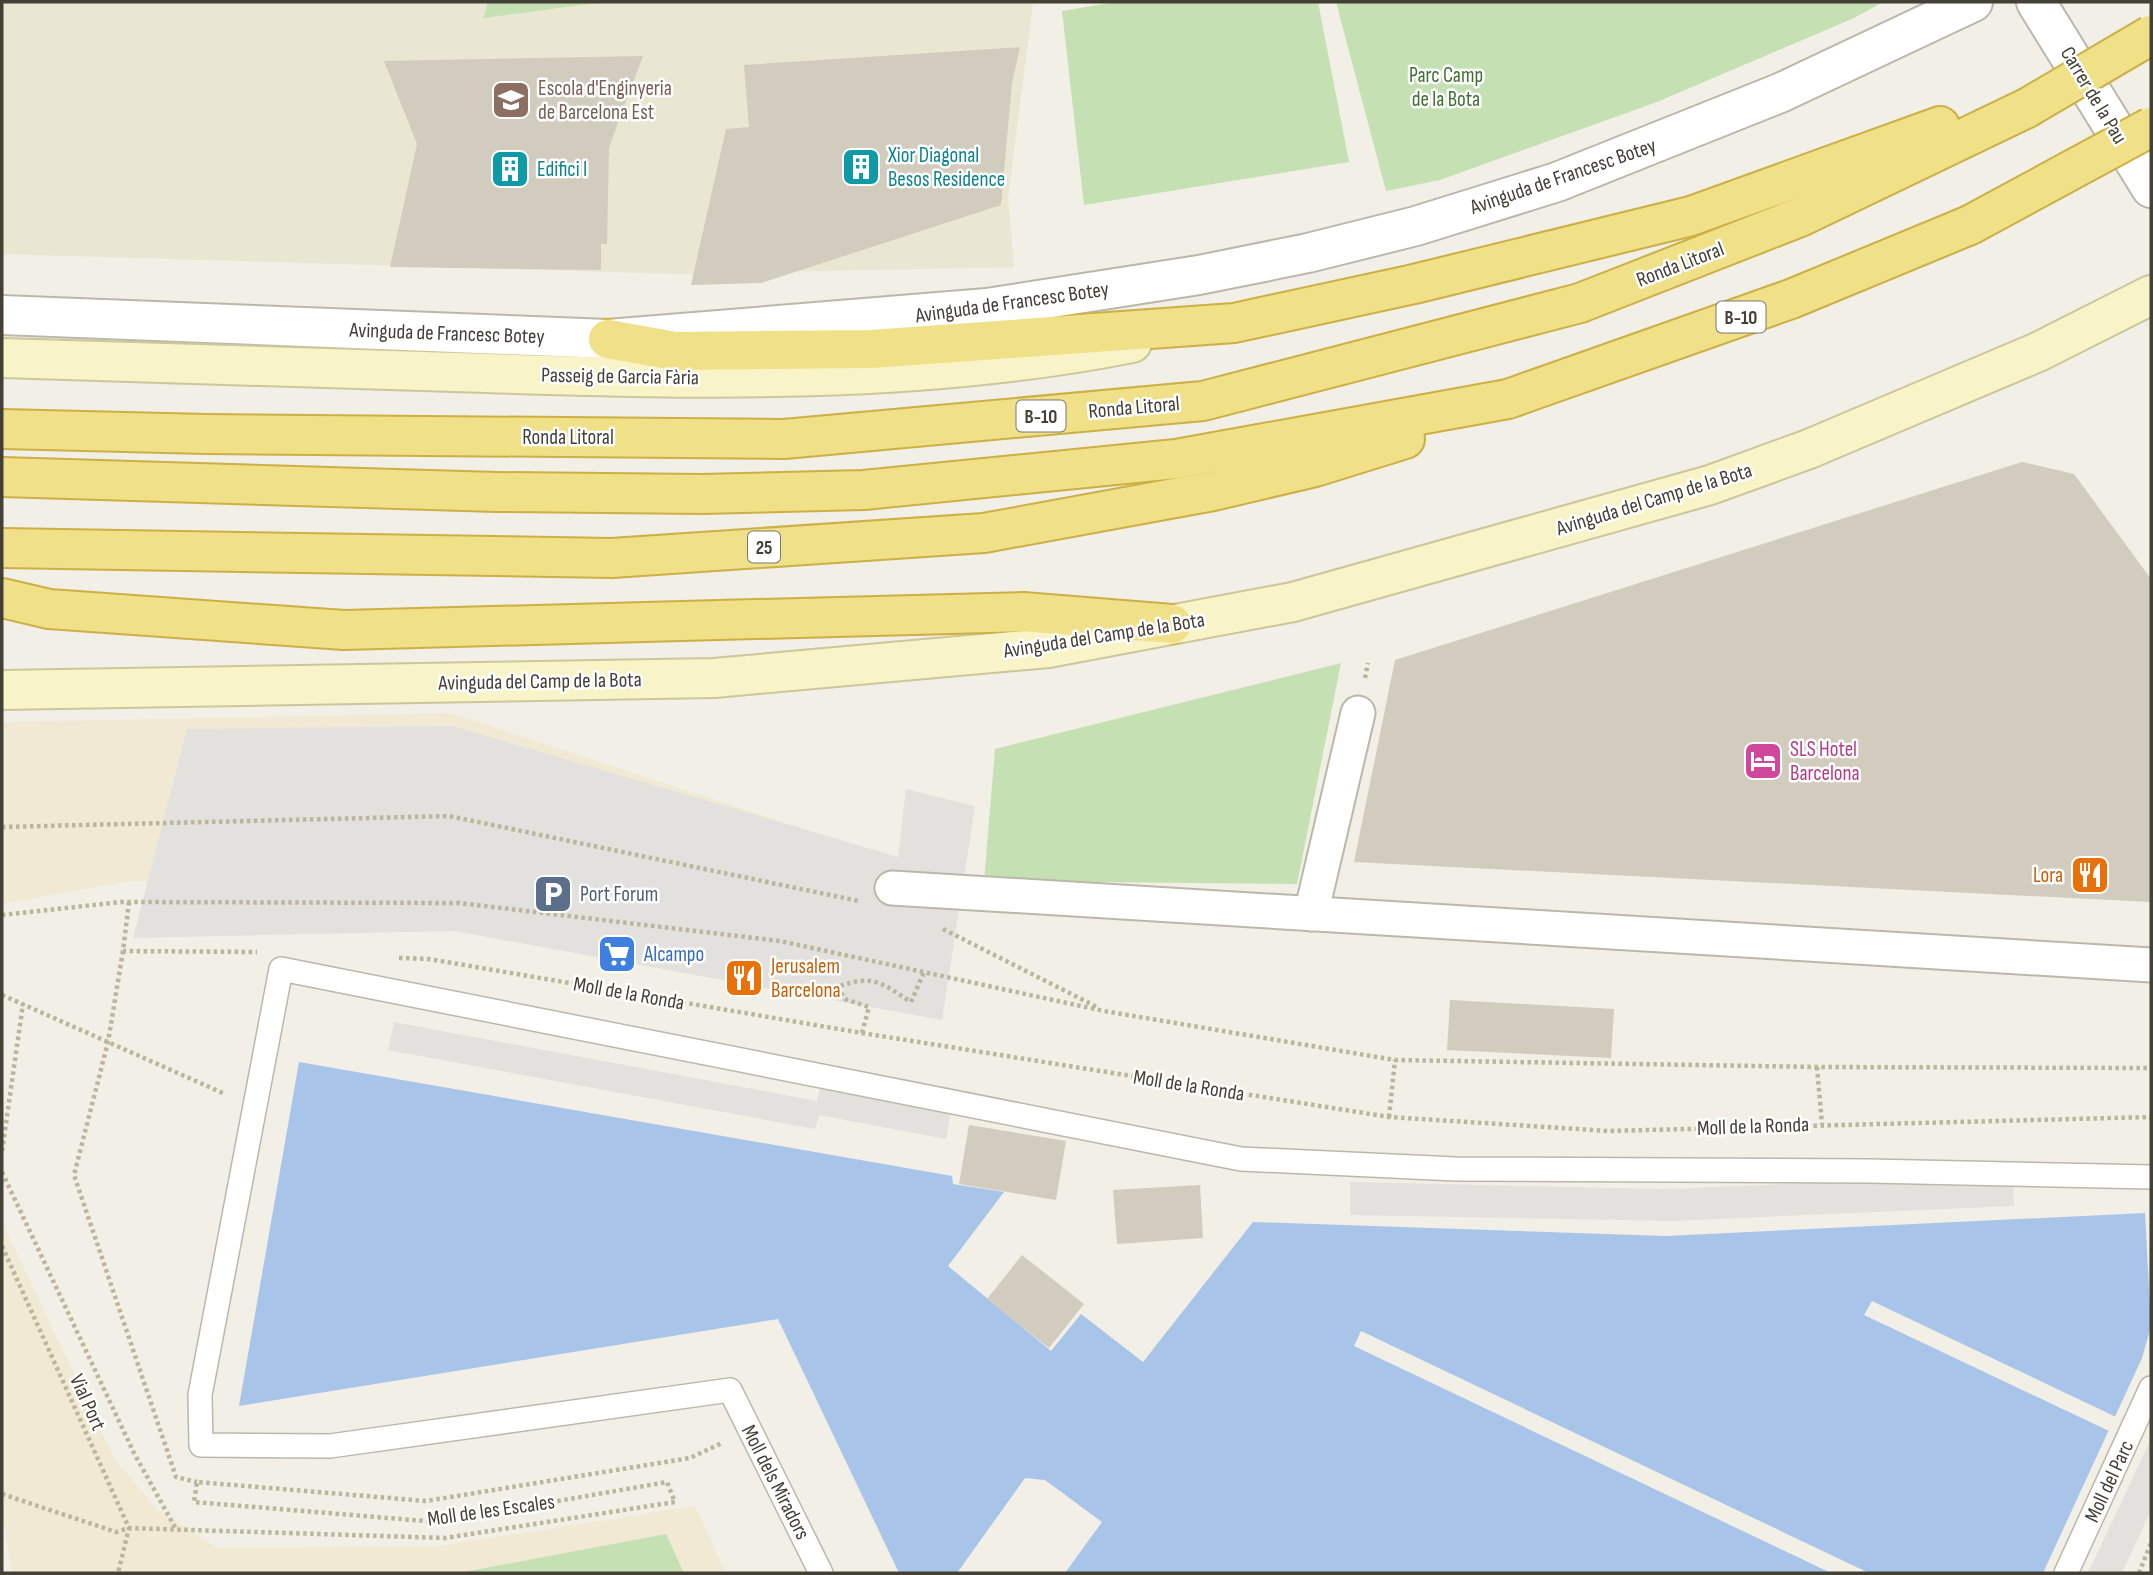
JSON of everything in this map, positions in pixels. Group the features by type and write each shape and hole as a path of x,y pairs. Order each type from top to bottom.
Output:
{"highway":[{"name":"Ronda Litoral","path":"2,429 207,434 784,439 1203,401 1580,303 1800,217 2027,108 2151,35"},
{"path":"608,339 675,351 871,349 1234,323 1414,284 1691,216 1955,121 2027,108"},
{"name":"B-10","path":"2,477 497,492 702,494 864,490 1176,459 1508,399 1791,299 1970,225 2151,127"},
{"name":"25","path":"2,548 612,558 984,533 1213,491 1315,467 1414,437 1508,399"},
{"path":"2,598 50,609 344,630 1023,612 1172,625"}],"main road":[{"name":"Avinguda del Camp de la Bota","path":"2,690 714,678 1048,648 1293,602 1710,485 1809,449 2038,352 2151,295"},
{"name":"Passeig de Garcia Fària","path":"2,358 633,378 864,375 1052,359 1234,323"}],"street":[{"name":"Avinguda de Francesc Botey","path":"2,315 608,339 987,308 1199,275 1308,253 1416,226 1556,182 1780,93 1973,2"},
{"name":"Carrer de la Pau","path":"2044,14 2151,188"},
{"path":"1311,914 1358,713"},
{"path":"892,888 2151,965"}],"lane":[{"name":"Moll de la Ronda","path":"275,961 1241,1160 1455,1169 1869,1171 2151,1178"},
{"name":"Moll dels Miradors","path":"275,961 200,1395 201,1445 330,1446 730,1390 821,1573"},
{"name":"Moll del Parc","path":"2066,1573 2151,1388"}],"path":[{"path":"2,827 449,816 861,902"},
{"path":"129,902 108,1042 74,1175 176,1477 197,1482"},
{"path":"2,915 129,902 459,903 780,941 1104,1011 1395,1060 1817,1067 2151,1068"},
{"path":"939,927 1104,1011"},
{"path":"123,951 234,952 275,961"},
{"name":"Moll de la Ronda","path":"388,958 429,959 862,1033 1389,1117 1609,1130 2151,1117"},
{"path":"862,1033 869,1007 845,999 837,987 859,979 881,983 911,1002 924,972"},
{"path":"2,995 231,1097"},
{"path":"2,1152 23,1004"},
{"path":"1389,1117 1395,1060"},
{"path":"1817,1067 1822,1124"},
{"path":"2,1171 134,1453 177,1530"},
{"name":"Vial Port","path":"2,1246 129,1528"},
{"name":"Moll de les Escales","path":"2,1494 116,1532 129,1528 445,1538 675,1502 667,1482 438,1522 194,1502 197,1482 426,1501 690,1458 750,1430"},
{"path":"118,1573 129,1528"},
{"path":"2139,1573 2151,1543"}],"shaded area":[{"name":"Escola d'Enginyeria de Barcelona Est","path":"2,2 1033,2 1008,198 1014,267 679,274 2,254"},
{"path":"451,713 896,859 561,879 130,881 2,904 2,722"},
{"name":"Port Forum","path":"453,726 898,857 906,789 975,806 942,1020 454,931 133,938 187,729"},
{"path":"394,1022 817,1101 820,1086 951,1110 946,1139 819,1115 815,1129 388,1050"},
{"path":"2013,1175 2014,1206 1672,1221 1350,1215 1350,1182 1662,1189"},
{"path":"2,1222 115,1460 157,1509 218,1548 440,1546 695,1506 726,1573 11,1573 2,1509"},
{"path":"2151,1439 2151,1510 2122,1573 2088,1573"}],"green space":[{"path":"488,2 604,2 483,18"},
{"path":"1116,2 1318,2 1349,162 1084,205 1062,11"},
{"name":"Parc Camp de la Bota","path":"1336,2 1883,2 1854,18 1657,102 1440,180 1386,191"},
{"path":"1341,663 1297,884 984,881 995,749"},
{"path":"666,1534 684,1573 458,1573"}],"water":[{"path":"299,1062 952,1176 953,1184 1004,1192 948,1266 1051,1351 1081,1314 1143,1362 1253,1222 1666,1236 2145,1213 2151,1326 2142,1358 2043,1573 1065,1573 1102,1522 1045,1480 1025,1478 957,1573 899,1573 778,1319 239,1406"}],"pier":[{"path":"1872,1301 2116,1417 2109,1431 1864,1315"},
{"path":"1361,1331 1869,1573 1831,1573 1354,1346"}],"building":[{"name":"Xior Diagonal Besos Residence","path":"1020,47 1012,83 1001,205 761,283 691,285 726,129 749,127 744,65"},
{"name":"Edifici I","path":"643,56 609,147 607,244 601,244 601,270 390,267 417,144 384,61"},
{"name":"SLS Hotel Barcelona","path":"2022,462 2074,474 2151,579 2151,902 1354,862 1395,660"},
{"path":"1450,1000 1614,1009 1611,1058 1447,1050"},
{"path":"969,1125 1066,1141 1056,1200 959,1184"},
{"path":"1200,1185 1203,1238 1117,1244 1113,1190"},
{"path":"1022,1255 1084,1304 1049,1348 987,1299"}],"place":[{"name":"Escola d'Enginyeria de Barcelona Est","path":"511,100"},
{"name":"Xior Diagonal Besos Residence","path":"861,167"},
{"name":"Edifici I","path":"510,169"},
{"name":"SLS Hotel Barcelona","path":"1763,761"},
{"name":"Lora","path":"2090,875"},
{"name":"Port Forum","path":"553,894"},
{"name":"Alcampo","path":"617,954"},
{"name":"Jerusalem Barcelona","path":"744,978"}]}
